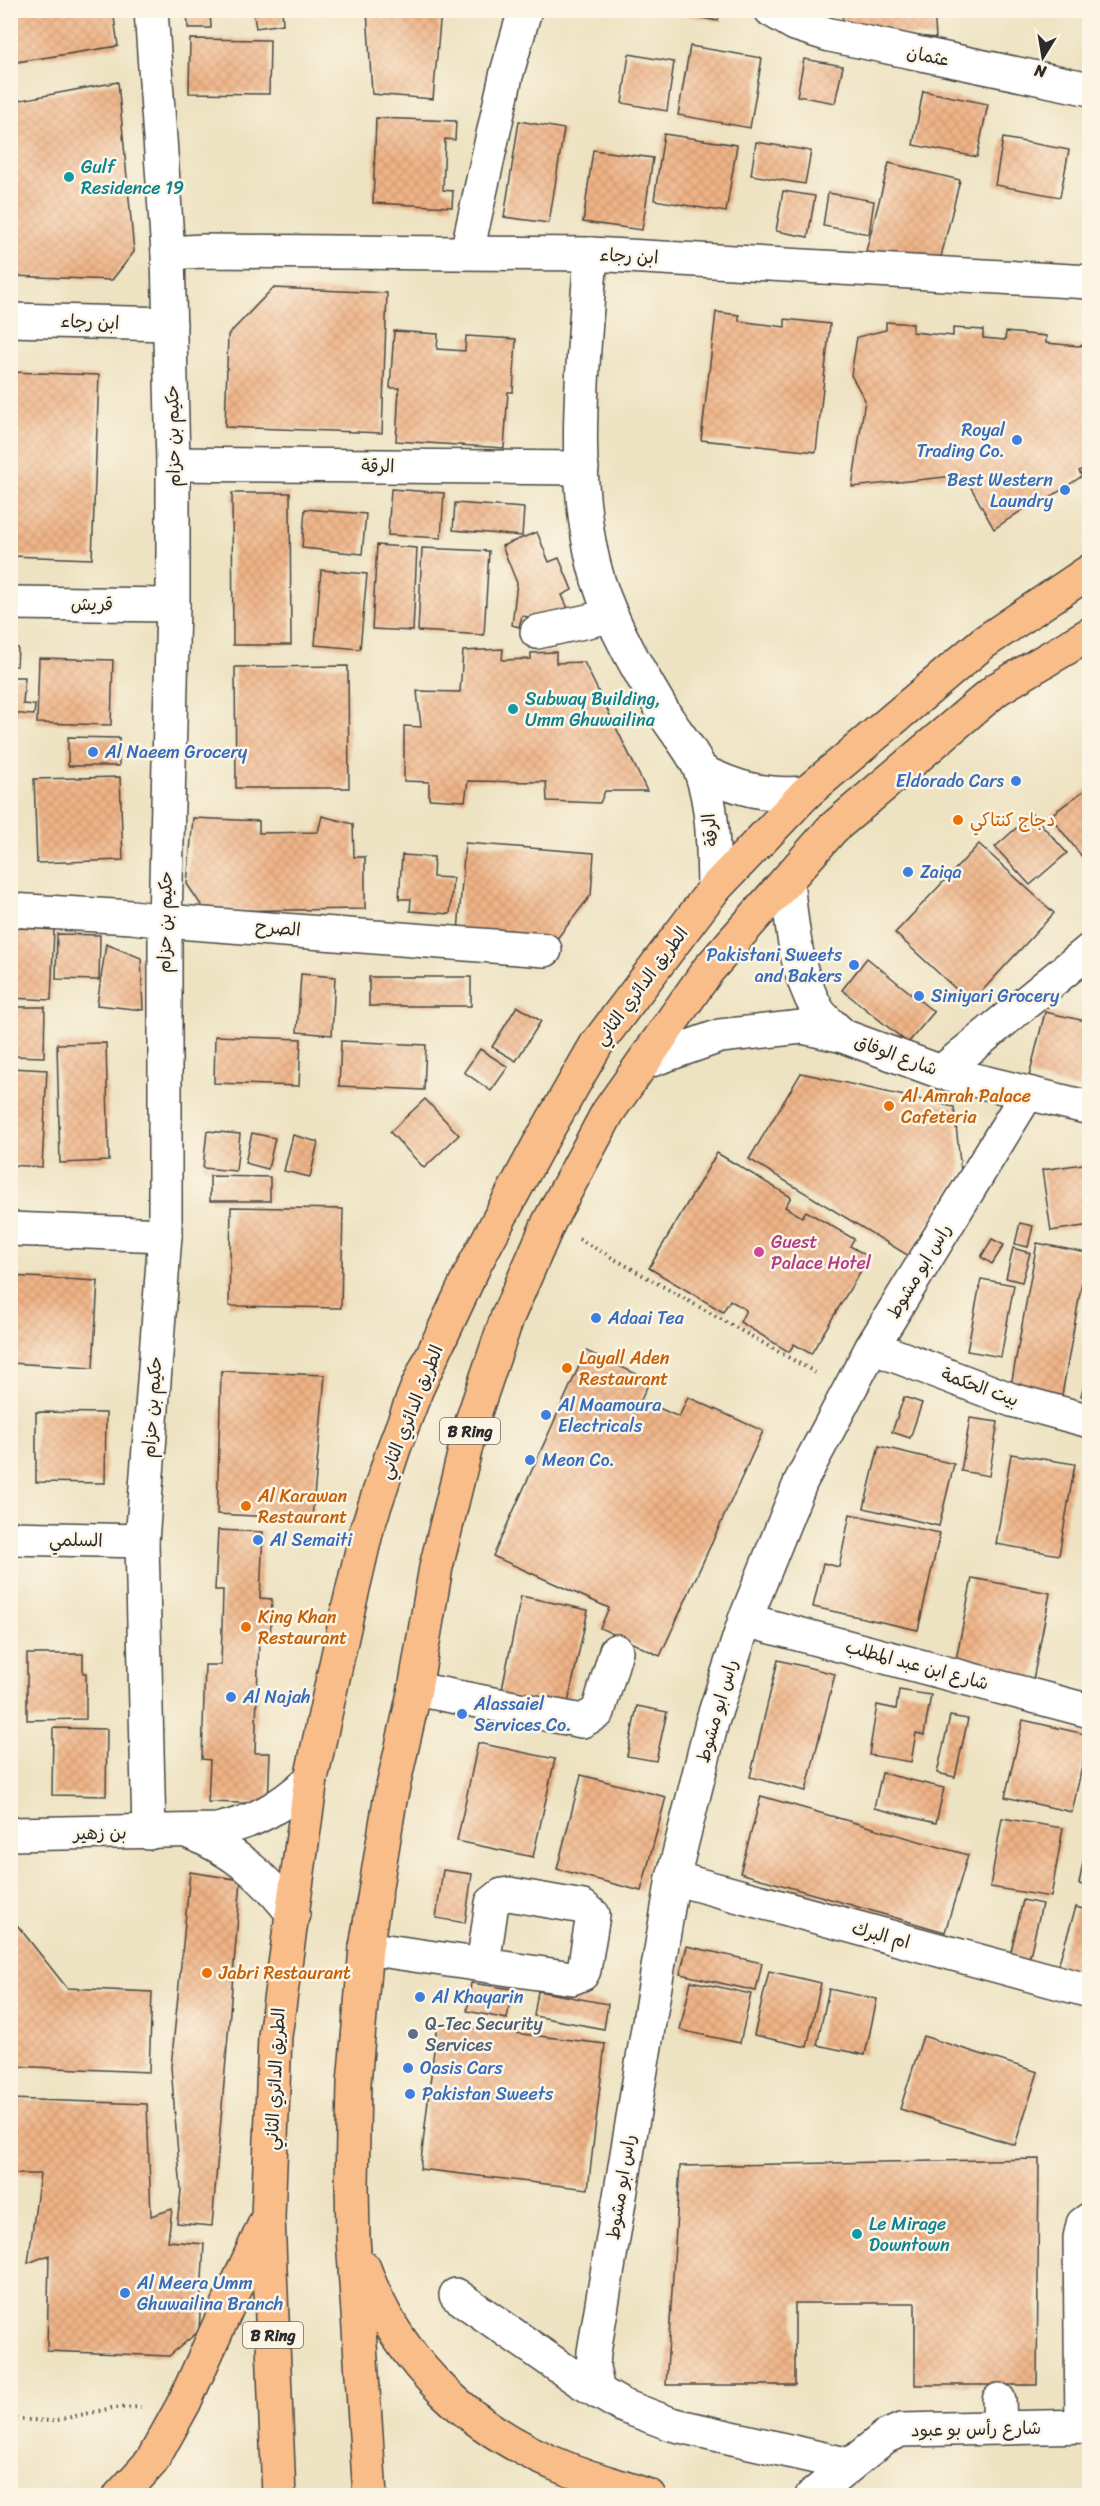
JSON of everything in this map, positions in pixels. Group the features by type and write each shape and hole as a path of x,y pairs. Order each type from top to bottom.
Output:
{"main road":[{"name":"الطريق الدائري الثاني","path":"279,2496 268,2217 275,2036 311,1779 367,1529 417,1388 475,1264 537,1148 596,1045 714,890 806,793 983,643 1089,571"},
{"name":"B Ring","path":"370,2496 353,2238 354,2083 366,1948 373,1893 390,1800 415,1689 436,1567 473,1418 507,1318 549,1222 608,1112 708,970 832,829 997,689 1089,634"},
{"path":"120,2496 152,2461 174,2421 203,2365 240,2275 268,2217"},
{"path":"353,2238 375,2299 403,2345 452,2402 505,2440 570,2470 649,2496"}],"street":[{"name":"حكيم بن حزام","path":"148,1833 142,1541 165,1235 165,921 173,605 173,464 168,253 151,10"},
{"path":"467,252 506,76 525,10"},
{"name":"عثمان","path":"771,10 795,24 830,35 1089,89"},
{"name":"ابن رجاء","path":"168,253 203,251 591,254 1089,282"},
{"name":"الرقة","path":"591,254 580,422 587,531 598,579 613,621 637,668 700,771 711,830 714,890"},
{"name":"ابن رجاء","path":"10,320 170,324"},
{"name":"الرقة","path":"173,464 582,468"},
{"name":"قريش","path":"10,603 173,605"},
{"path":"537,632 613,621"},
{"path":"571,641 613,621"},
{"path":"700,771 727,784 753,792 779,795 806,793"},
{"name":"شارع الوفاق","path":"787,881 795,946 805,981 817,1010 843,1036"},
{"name":"الصرح","path":"10,910 132,917 545,950"},
{"path":"941,1072 1089,950"},
{"name":"شارع الوفاق","path":"643,1063 720,1036 802,1027 843,1036 941,1072 1089,1108"},
{"name":"راس ابو مشوط","path":"598,2392 593,2367 594,2352 673,1878 712,1722 745,1620 801,1481 872,1347 1028,1094"},
{"path":"10,1229 165,1235"},
{"name":"بيت الحكمة","path":"872,1347 1012,1400 1089,1421"},
{"name":"السلمي","path":"10,1538 142,1541"},
{"name":"شارع ابن عبد المطلب","path":"745,1620 1089,1711"},
{"path":"415,1689 582,1720 598,1712 616,1651"},
{"name":"بن زهير","path":"10,1834 189,1832 226,1828 269,1813 292,1798 311,1779"},
{"name":"بن زهير","path":"189,1832 214,1842 258,1873 293,1914"},
{"name":"ام البرك","path":"673,1878 1089,1992"},
{"path":"366,1948 483,1965"},
{"path":"1086,2426 1080,2238 1083,2224 1089,2219"},
{"path":"456,2295 598,2392 621,2405 671,2424 850,2465"},
{"name":"شارع رأس بو عبود","path":"812,2496 885,2438 901,2430 999,2414 1086,2426"}],"path":[{"path":"549,1222 850,1392"},
{"path":"10,2419 53,2421 112,2408 153,2407 174,2421"}],"building":[{"path":"10,10 113,10 118,46 10,63"},
{"path":"187,10 210,10 211,28 188,28"},
{"path":"253,10 282,10 283,24 256,28"},
{"path":"367,10 441,11 433,99 372,94"},
{"path":"660,10 720,10 718,21"},
{"path":"842,10 934,10 936,38 843,28"},
{"path":"190,39 270,40 269,94 189,93"},
{"path":"690,46 762,58 750,128 678,115"},
{"path":"629,54 674,62 667,111 622,103"},
{"path":"804,59 843,66 835,103 797,96"},
{"name":"Gulf Residence 19","path":"118,82 134,252 112,280 13,276 10,257 10,102"},
{"path":"923,91 988,104 977,157 913,145"},
{"path":"376,118 456,121 455,140 445,139 443,190 453,191 452,207 373,203"},
{"path":"519,121 564,129 549,223 504,217"},
{"path":"664,134 737,145 726,212 654,200"},
{"path":"1003,138 1069,150 1060,197 995,185"},
{"path":"756,142 811,151 805,184 751,175"},
{"path":"593,150 653,158 642,230 583,222"},
{"path":"889,163 960,180 937,273 865,255"},
{"path":"783,191 815,196 808,237 776,231"},
{"path":"828,193 874,201 869,234 823,226"},
{"path":"273,288 387,293 382,433 225,427 228,335"},
{"path":"716,312 739,315 739,321 785,327 785,319 830,324 816,452 701,440"},
{"path":"886,322 913,324 912,332 953,336 953,328 983,330 983,338 1005,340 1006,332 1046,336 1046,343 1079,346 1090,344 1090,464 1079,471 1082,476 1043,502 1040,498 994,529 964,475 852,487 865,400 851,375 857,337 886,330"},
{"path":"394,331 438,334 437,349 465,351 466,336 516,339 513,392 508,392 504,448 396,441 399,388 390,388"},
{"path":"10,372 99,375 92,559 10,556"},
{"path":"391,489 444,493 441,538 388,535"},
{"path":"232,493 290,493 291,645 233,645"},
{"path":"455,503 524,508 522,536 453,530"},
{"path":"305,509 366,514 362,554 302,548"},
{"path":"537,532 549,562 559,558 572,590 562,595 574,622 522,616 519,627 512,625 517,583 502,546"},
{"path":"377,545 417,548 413,631 372,629"},
{"path":"422,548 489,551 484,635 418,631"},
{"path":"321,570 367,574 360,649 315,645"},
{"path":"10,647 18,648 17,666 10,666"},
{"name":"Subway Building, Umm Ghuwailina","path":"503,649 502,660 531,659 531,653 556,652 556,663 584,662 647,791 605,791 600,803 547,801 546,782 468,781 465,801 429,799 429,782 404,781 404,726 421,727 417,691 460,692 463,651"},
{"path":"39,658 113,660 111,725 37,723"},
{"path":"348,666 349,788 236,788 235,667"},
{"path":"10,677 25,677 23,704 35,705 34,715 10,713"},
{"name":"Al Naeem Grocery","path":"68,737 119,738 119,766 68,766"},
{"path":"120,777 123,860 37,863 34,779"},
{"path":"1090,786 1090,867 1050,816"},
{"path":"1032,814 1067,853 1030,885 995,847"},
{"path":"322,816 353,824 354,857 365,857 365,909 205,911 187,884 193,818 259,821 259,833 318,832"},
{"path":"465,843 594,853 591,895 556,940 458,932"},
{"path":"979,844 1054,913 971,1003 895,933"},
{"path":"402,855 434,857 433,877 453,878 450,914 410,911 411,899 399,899"},
{"path":"10,928 54,929 51,1000 10,998"},
{"path":"57,934 100,935 99,980 56,979"},
{"path":"106,944 141,958 143,1010 97,1005"},
{"path":"867,958 934,1012 908,1043 842,990"},
{"path":"301,974 335,977 332,1035 297,1032"},
{"path":"369,977 471,977 471,1006 369,1006"},
{"path":"517,1006 541,1021 516,1061 492,1047"},
{"path":"10,1007 45,1007 44,1057 10,1056"},
{"path":"1045,1012 1090,1022 1090,1092 1029,1076"},
{"path":"215,1036 301,1039 299,1086 214,1083"},
{"path":"341,1041 426,1045 424,1090 339,1086"},
{"path":"106,1043 109,1161 60,1163 57,1044"},
{"path":"480,1049 508,1067 491,1091 464,1072"},
{"path":"10,1068 47,1070 42,1167 10,1165"},
{"path":"801,1073 954,1107 961,1171 909,1256 749,1159"},
{"path":"425,1099 459,1135 424,1168 390,1132"},
{"path":"207,1131 240,1134 236,1171 203,1168"},
{"path":"252,1133 275,1138 268,1169 245,1163"},
{"path":"293,1135 318,1142 310,1177 284,1171"},
{"name":"Guest Palace Hotel","path":"717,1153 791,1197 785,1207 802,1217 806,1211 854,1239 850,1246 869,1257 811,1354 794,1344 789,1352 740,1322 746,1310 730,1300 723,1312 649,1268"},
{"path":"1090,1163 1090,1225 1051,1231 1042,1170"},
{"path":"210,1176 270,1177 270,1201 210,1201"},
{"path":"231,1207 343,1209 341,1308 229,1306"},
{"path":"1020,1223 1033,1226 1028,1247 1015,1244"},
{"path":"992,1239 1004,1245 992,1264 981,1257"},
{"path":"1037,1243 1087,1253 1061,1401 1010,1391"},
{"path":"1013,1248 1030,1253 1022,1282 1006,1278"},
{"path":"10,1276 98,1281 93,1368 10,1363"},
{"path":"981,1279 1014,1285 1001,1357 967,1351"},
{"path":"586,1351 650,1380 641,1400 679,1417 688,1397 763,1431 660,1656 600,1628 609,1608 493,1556"},
{"path":"1090,1366 1090,1398 1081,1396"},
{"path":"221,1371 325,1375 312,1519 217,1514"},
{"path":"904,1397 922,1403 910,1438 892,1432"},
{"path":"36,1412 106,1413 105,1483 36,1482"},
{"path":"970,1418 998,1422 989,1476 961,1471"},
{"path":"879,1446 954,1464 939,1526 864,1508"},
{"path":"1011,1454 1075,1464 1059,1555 996,1544"},
{"path":"850,1514 940,1533 918,1630 813,1607 823,1563 839,1567"},
{"path":"218,1530 263,1532 260,1598 272,1599 270,1640 259,1640 255,1753 270,1753 268,1804 208,1802 210,1760 202,1759 205,1665 221,1665 223,1590 215,1590"},
{"path":"972,1578 1050,1593 1033,1680 955,1665"},
{"path":"521,1596 588,1610 566,1712 500,1699"},
{"path":"27,1654 83,1654 83,1673 86,1673 86,1719 27,1720"},
{"path":"778,1660 835,1674 806,1791 750,1777"},
{"path":"899,1690 931,1695 924,1735 916,1733 911,1762 869,1755 877,1705 896,1709"},
{"path":"637,1706 667,1712 656,1761 627,1756"},
{"path":"950,1716 968,1719 955,1777 937,1773"},
{"path":"1023,1720 1089,1735 1072,1812 1005,1797"},
{"path":"53,1728 107,1729 106,1796 52,1795"},
{"path":"478,1743 555,1759 533,1857 457,1841"},
{"path":"882,1773 944,1788 936,1823 874,1808"},
{"path":"581,1775 666,1797 641,1891 557,1869"},
{"path":"761,1796 968,1855 945,1932 740,1873"},
{"path":"1002,1818 1063,1828 1051,1897 990,1887"},
{"path":"1088,1836 1090,1836 1090,1887 1079,1884"},
{"path":"443,1870 472,1874 465,1923 436,1918"},
{"name":"Jabri Restaurant","path":"190,1872 241,1880 212,2226 177,2223 181,2191 171,2067"},
{"path":"1023,1900 1042,1904 1027,1968 1008,1964"},
{"path":"1076,1907 1090,1911 1090,1982 1056,1972"},
{"path":"10,1916 67,1988 152,1992 149,2072 10,2066"},
{"path":"687,1946 762,1963 756,1991 680,1974"},
{"path":"769,1971 821,1983 807,2047 754,2035"},
{"path":"691,1981 751,1994 740,2043 680,2030"},
{"path":"471,1983 512,1989 507,2019 467,2011"},
{"path":"829,1989 877,1999 865,2055 817,2045"},
{"path":"538,1991 608,2004 604,2029 534,2016"},
{"path":"437,2024 605,2044 588,2189 420,2169"},
{"path":"923,2036 1038,2072 1015,2145 900,2109"},
{"path":"10,2099 147,2104 151,2216 172,2209 168,2241 204,2244 199,2331 169,2356 47,2351 49,2255 28,2263 40,2174 10,2174"},
{"name":"Le Mirage Downtown","path":"1039,2159 1037,2385 915,2385 915,2303 795,2303 795,2385 666,2385 680,2166"}],"place":[{"name":"Gulf Residence 19","path":"69,177"},
{"name":"Royal Trading Co.","path":"1017,440"},
{"name":"Best Western Laundry","path":"1065,490"},
{"name":"Subway Building, Umm Ghuwailina","path":"513,709"},
{"name":"Al Naeem Grocery","path":"93,752"},
{"name":"Eldorado Cars","path":"1016,781"},
{"name":"دجاج كنتاكي","path":"958,820"},
{"name":"Zaiqa","path":"908,872"},
{"name":"Pakistani Sweets and Bakers","path":"854,965"},
{"name":"Siniyari Grocery","path":"919,996"},
{"name":"Al Amrah Palace Cafeteria","path":"889,1106"},
{"name":"Guest Palace Hotel","path":"759,1252"},
{"name":"Adaai Tea","path":"596,1318"},
{"name":"Layall Aden Restaurant","path":"567,1368"},
{"name":"Al Maamoura Electricals","path":"546,1415"},
{"name":"Meon Co.","path":"530,1460"},
{"name":"Al Karawan Restaurant","path":"246,1506"},
{"name":"Al Semaiti","path":"258,1540"},
{"name":"King Khan Restaurant","path":"246,1627"},
{"name":"Al Najah","path":"231,1697"},
{"name":"Alassaiel Services Co.","path":"462,1714"},
{"name":"Jabri Restaurant","path":"207,1973"},
{"name":"Al Khayarin","path":"420,1997"},
{"name":"Q-Tec Security Services","path":"413,2034"},
{"name":"Oasis Cars","path":"408,2068"},
{"name":"Pakistan Sweets","path":"410,2094"},
{"name":"Le Mirage Downtown","path":"857,2234"},
{"name":"Al Meera Umm Ghuwailina Branch","path":"125,2293"}]}
